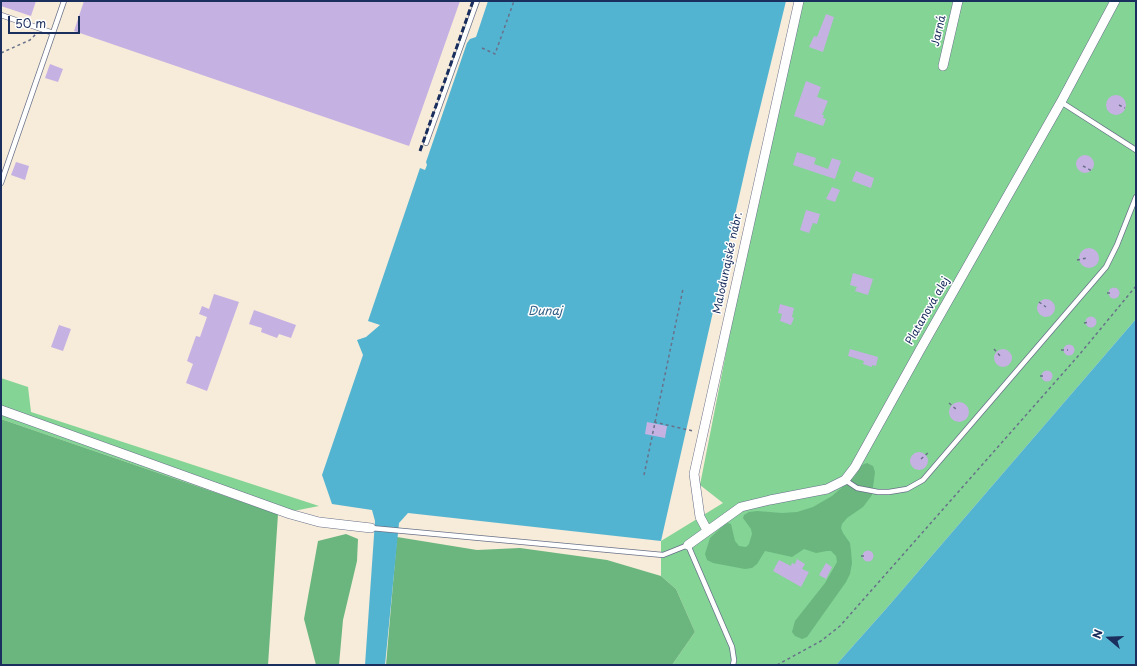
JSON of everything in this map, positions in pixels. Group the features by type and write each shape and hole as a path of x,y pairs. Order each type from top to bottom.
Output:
{"street":[{"name":"Malodunajské nábr.","path":"707,530 700,517 694,474 799,1"},
{"name":"Jarná","path":"943,66 958,1"},
{"name":"Platanová alej","path":"845,480 855,467 1061,102 1115,1"},
{"path":"1,410 290,514 319,522 371,528"},
{"path":"688,545 741,507 827,488 845,480"}],"lane":[{"path":"1,183 64,1"},
{"path":"426,143 477,1"},
{"path":"1,15 53,33"},
{"path":"1061,102 1136,150"},
{"path":"845,480 857,488 878,492 908,489 923,480 1106,267 1117,245 1136,197"},
{"path":"371,528 663,555 688,545 732,647 734,660 733,665"}],"path":[{"path":"482,48 495,54 514,1"},
{"path":"1,53 30,40 42,29"},
{"path":"1119,105 1125,108"},
{"path":"1083,166 1092,171"},
{"path":"1077,260 1087,258"},
{"path":"777,665 821,641 840,626 1079,355 1136,286"},
{"path":"644,475 683,289"},
{"path":"1107,294 1113,293"},
{"path":"1039,302 1046,307"},
{"path":"1084,323 1090,322"},
{"path":"994,349 1001,357"},
{"path":"1062,350 1068,350"},
{"path":"1040,376 1046,376"},
{"path":"949,403 957,410"},
{"path":"654,422 686,429"},
{"path":"921,459 929,452"},
{"path":"861,556 867,556"}],"green space":[{"path":"803,1 1136,1 1136,319 836,665 672,665 695,632 676,589 661,576 661,541 723,503 700,485 738,292"},
{"path":"1,378 28,387 31,412 319,506 278,514 1,419"},
{"path":"1,419 278,514 268,665 1,665"},
{"path":"867,463 873,466 875,472 872,495 863,507 847,518 842,524 841,528 850,543 852,563 850,574 846,582 807,637 802,639 795,636 792,632 795,621 825,583 837,562 836,556 831,551 816,553 804,549 792,557 765,551 757,564 752,568 745,569 713,563 707,560 705,554 710,538 728,523 731,524 735,541 739,546 746,547 749,544 752,534 751,529 743,518 744,515 749,512 757,511 782,513 797,512 813,507 832,496 854,477 862,465"},
{"path":"346,534 358,539 357,561 343,620 339,665 316,665 304,619 318,541"},
{"path":"397,537 477,550 520,548 607,560 661,576 676,589 695,632 672,665 386,665"}],"water":[{"name":"Dunaj","path":"488,1 786,1 749,153 661,541 408,513 399,523 385,665 365,665 375,521 372,510 332,504 322,475 363,355 357,340 366,337 380,325 368,321 420,168 425,170 427,165 426,162 467,43 470,39 476,37"},
{"path":"1136,319 1136,665 836,665 885,610"}],"building":[{"path":"1,1 36,1 31,16 1,6"},
{"path":"84,1 460,1 409,146 74,31"},
{"path":"826,14 834,17 823,52 809,47 814,36 817,37"},
{"path":"50,64 63,69 58,82 45,78"},
{"path":"806,81 821,87 817,97 828,101 822,115 824,115 823,118 826,119 823,126 794,116"},
{"path":"1116,95 1123,98 1126,105 1123,112 1116,115 1109,112 1106,105 1109,98"},
{"path":"797,152 816,158 814,164 828,169 832,158 841,161 835,179 793,165"},
{"path":"1081,155 1089,155 1094,160 1092,171 1089,173 1081,173 1076,168 1076,160"},
{"path":"16,162 29,166 25,180 11,175"},
{"path":"856,171 874,178 871,188 852,181"},
{"path":"832,187 840,190 835,202 826,199"},
{"path":"806,210 820,214 817,224 813,223 809,233 800,230"},
{"path":"1089,248 1096,251 1099,258 1096,265 1089,268 1082,265 1079,258 1082,251"},
{"path":"853,273 873,279 868,295 855,291 857,287 850,285"},
{"path":"1114,287 1118,289 1120,293 1118,297 1114,299 1110,297 1108,293 1110,289"},
{"path":"214,294 239,302 207,391 186,383 193,364 187,361 196,336 200,337 207,317 199,314 202,306 209,309"},
{"path":"1042,299 1050,299 1055,304 1053,315 1050,317 1042,317 1037,312 1037,304"},
{"path":"780,304 794,308 792,317 794,318 791,325 780,321 782,314 778,313"},
{"path":"254,310 296,325 291,338 279,334 277,338 261,332 262,328 249,324"},
{"path":"1091,316 1095,318 1097,322 1095,326 1091,328 1087,326 1085,322 1087,318"},
{"path":"59,325 71,329 63,351 51,347"},
{"path":"1069,344 1073,346 1075,350 1073,354 1069,356 1065,354 1063,350 1065,346"},
{"path":"850,349 878,357 876,366 872,365 872,367 863,364 864,361 848,356"},
{"path":"999,349 1007,349 1012,354 1010,365 1007,367 999,367 994,362 994,354"},
{"path":"1047,370 1051,372 1053,376 1051,380 1047,382 1043,380 1041,376 1043,372"},
{"path":"959,402 966,405 969,412 966,419 959,422 952,419 949,412 952,405"},
{"path":"647,422 667,426 665,438 645,434"},
{"path":"915,452 923,452 928,457 926,468 923,470 915,470 910,465 910,457"},
{"path":"868,550 872,552 874,556 872,560 868,562 864,560 862,556 864,552"},
{"path":"797,559 805,564 802,569 809,572 801,587 773,571 779,560 791,566 792,563 795,564"},
{"path":"826,563 832,567 826,579 819,575"}],"railway":[{"path":"420,151 473,1"}]}
